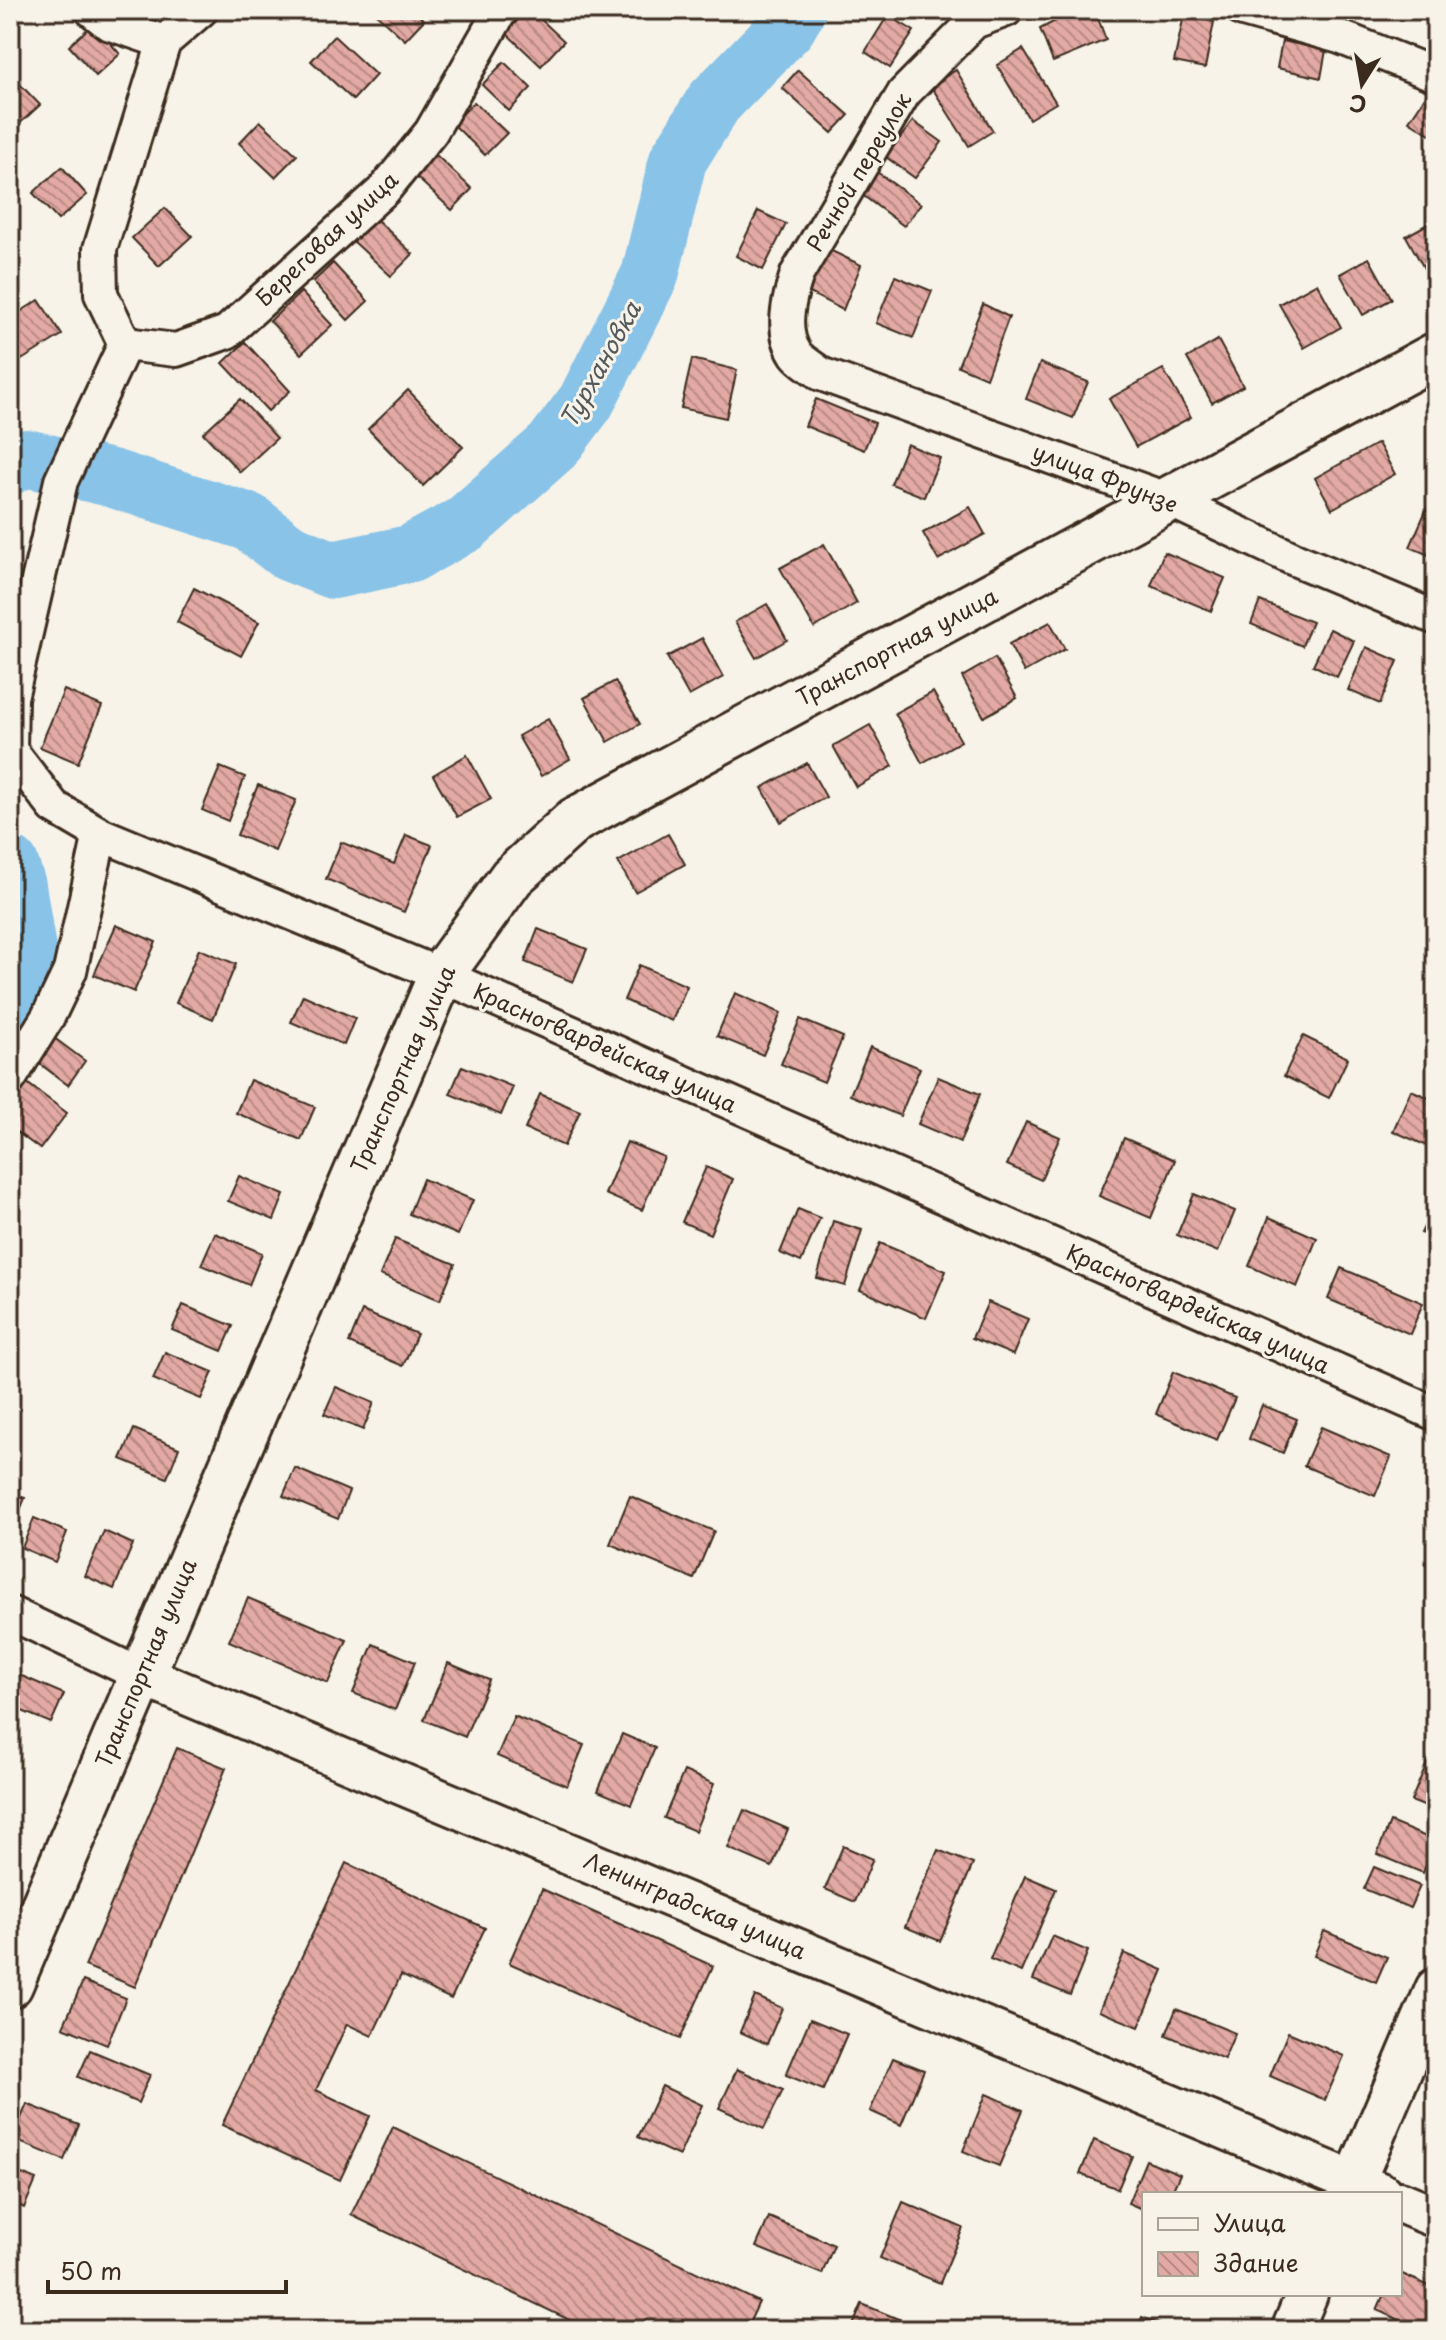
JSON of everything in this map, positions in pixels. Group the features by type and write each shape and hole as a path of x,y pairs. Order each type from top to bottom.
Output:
{"main road":[{"name":"Транспортная улица","path":"10,1985 441,975 512,877 575,820 1436,355"}],"street":[{"path":"92,10 108,23 164,42"},
{"path":"125,344 101,294 100,249 164,42 201,10"},
{"name":"Береговая улица","path":"125,344 176,350 227,332 384,190 431,132 501,10"},
{"name":"Речной переулок","path":"788,329 788,301 797,274 904,93 974,22 1006,10"},
{"path":"1243,10 1340,37 1436,75"},
{"name":"улица Фрунзе","path":"788,329 796,354 821,374 1169,500 1292,558 1436,618"},
{"name":"Красногвардейская улица","path":"125,344 61,481 11,698 10,750 54,807 100,834 441,975 1436,1414"},
{"path":"10,1078 48,1017 70,971 100,834"},
{"name":"Ленинградская улица","path":"10,1613 141,1675 1361,2190"},
{"path":"1361,2190 1436,1989"},
{"path":"1402,2203 1436,2217"},
{"path":"1292,2330 1306,2296"}],"building":[{"path":"413,10 424,20 405,40 374,12"},
{"path":"527,10 531,10 564,41 541,66 506,33"},
{"path":"1076,10 1095,10 1106,40 1053,62 1040,29"},
{"path":"888,15 914,31 890,68 865,52"},
{"path":"1184,15 1214,22 1205,68 1174,62"},
{"path":"93,24 120,54 96,76 69,46"},
{"path":"334,36 376,75 353,100 311,61"},
{"path":"1282,41 1326,50 1321,78 1277,68"},
{"path":"1023,49 1056,103 1029,119 997,65"},
{"path":"504,62 531,88 509,111 482,85"},
{"path":"798,70 849,115 832,133 782,88"},
{"path":"956,70 993,131 969,146 931,86"},
{"path":"15,79 40,105 16,127 10,120 10,84"},
{"path":"1429,91 1436,95 1436,138 1409,121"},
{"path":"474,102 507,133 485,155 453,124"},
{"path":"260,121 297,155 275,177 239,143"},
{"path":"913,121 942,142 915,178 886,157"},
{"path":"435,154 472,189 452,210 415,176"},
{"path":"62,167 87,195 58,220 33,193"},
{"path":"877,172 921,204 904,226 861,194"},
{"path":"165,208 192,236 159,266 132,238"},
{"path":"758,211 786,224 763,270 736,256"},
{"path":"374,217 413,254 391,276 352,240"},
{"path":"1435,220 1436,275 1430,279 1406,236"},
{"path":"821,246 861,265 843,310 804,290"},
{"path":"1369,258 1392,299 1363,315 1340,274"},
{"path":"333,263 368,301 348,320 313,282"},
{"path":"895,276 932,291 913,338 876,323"},
{"path":"1317,283 1341,327 1304,348 1279,304"},
{"path":"301,292 332,325 301,354 270,321"},
{"path":"39,300 62,335 15,364 10,356 10,318"},
{"path":"983,304 1009,317 986,378 958,366"},
{"path":"1218,340 1243,386 1212,403 1187,358"},
{"path":"245,342 290,391 268,411 223,363"},
{"path":"692,359 737,370 726,418 681,408"},
{"path":"1040,363 1088,382 1073,418 1026,399"},
{"path":"1163,369 1191,417 1136,447 1109,399"},
{"path":"408,390 463,447 423,486 368,429"},
{"path":"240,399 277,438 240,472 203,433"},
{"path":"816,399 875,423 864,450 805,426"},
{"path":"1378,443 1395,474 1332,509 1315,478"},
{"path":"907,444 940,458 924,497 891,484"},
{"path":"1430,501 1436,504 1436,558 1410,547"},
{"path":"970,507 985,534 938,560 923,533"},
{"path":"824,544 857,603 814,628 780,568"},
{"path":"1164,552 1225,578 1211,611 1151,586"},
{"path":"194,588 259,622 241,656 177,622"},
{"path":"1260,601 1312,622 1302,646 1251,624"},
{"path":"767,604 787,640 756,658 735,622"},
{"path":"1050,622 1065,649 1024,672 1009,644"},
{"path":"1330,629 1354,641 1337,677 1313,665"},
{"path":"702,638 723,677 689,696 667,657"},
{"path":"1366,647 1398,661 1380,704 1348,690"},
{"path":"995,658 1017,698 984,717 962,677"},
{"path":"615,681 640,724 608,742 584,698"},
{"path":"64,690 102,706 78,763 40,747"},
{"path":"933,692 961,741 922,763 895,713"},
{"path":"548,719 570,759 541,776 518,736"},
{"path":"870,725 893,766 856,787 833,746"},
{"path":"467,755 491,799 457,817 433,775"},
{"path":"807,763 826,797 781,822 762,788"},
{"path":"220,767 245,777 228,821 202,810"},
{"path":"258,785 296,800 275,851 237,835"},
{"path":"668,834 685,864 635,892 618,862"},
{"path":"406,835 432,845 404,912 326,879 341,842 394,864"},
{"path":"116,925 156,942 134,992 94,975"},
{"path":"538,929 587,949 573,982 525,962"},
{"path":"199,949 236,964 213,1019 176,1003"},
{"path":"639,965 687,986 672,1021 624,1000"},
{"path":"735,993 781,1013 763,1055 717,1036"},
{"path":"303,995 355,1018 344,1045 291,1022"},
{"path":"800,1019 843,1037 824,1082 781,1064"},
{"path":"1303,1036 1348,1058 1329,1098 1284,1076"},
{"path":"53,1037 85,1061 68,1085 35,1060"},
{"path":"870,1047 920,1068 900,1116 850,1095"},
{"path":"462,1066 513,1087 501,1115 450,1094"},
{"path":"938,1077 980,1094 960,1142 918,1124"},
{"path":"250,1080 315,1107 301,1140 236,1113"},
{"path":"27,1083 67,1113 40,1149 10,1127 10,1107"},
{"path":"1411,1090 1436,1101 1436,1150 1393,1131"},
{"path":"540,1094 580,1111 564,1146 525,1129"},
{"path":"1026,1122 1060,1137 1041,1180 1007,1165"},
{"path":"1124,1138 1175,1160 1151,1218 1099,1196"},
{"path":"627,1142 664,1157 642,1210 605,1194"},
{"path":"706,1167 733,1179 710,1234 682,1222"},
{"path":"239,1176 284,1195 274,1220 228,1201"},
{"path":"423,1179 473,1200 458,1235 409,1214"},
{"path":"1194,1194 1235,1211 1218,1252 1177,1235"},
{"path":"1436,1203 1436,1240 1421,1233"},
{"path":"798,1209 820,1218 801,1262 780,1253"},
{"path":"1269,1217 1317,1238 1297,1287 1249,1266"},
{"path":"833,1221 862,1230 845,1286 817,1278"},
{"path":"215,1233 262,1253 249,1285 201,1265"},
{"path":"395,1239 455,1264 440,1300 380,1275"},
{"path":"880,1243 946,1271 926,1318 860,1290"},
{"path":"1341,1268 1423,1303 1410,1334 1328,1299"},
{"path":"988,1302 1028,1319 1013,1355 972,1338"},
{"path":"183,1305 233,1326 222,1351 172,1330"},
{"path":"362,1311 417,1334 403,1366 349,1343"},
{"path":"165,1352 213,1372 201,1399 153,1379"},
{"path":"1173,1372 1235,1398 1217,1440 1156,1414"},
{"path":"336,1387 374,1403 363,1430 324,1414"},
{"path":"1262,1405 1297,1419 1283,1453 1249,1439"},
{"path":"1321,1427 1391,1457 1375,1496 1304,1466"},
{"path":"134,1429 179,1448 167,1478 121,1459"},
{"path":"295,1468 349,1491 338,1519 283,1496"},
{"path":"10,1492 25,1498 10,1534"},
{"path":"630,1496 714,1531 694,1579 610,1544"},
{"path":"34,1518 67,1532 55,1562 22,1548"},
{"path":"104,1531 133,1544 114,1589 85,1576"},
{"path":"248,1598 347,1640 328,1683 229,1641"},
{"path":"373,1644 415,1662 395,1710 353,1693"},
{"path":"448,1663 489,1680 465,1737 424,1720"},
{"path":"10,1671 64,1694 51,1723 10,1706"},
{"path":"514,1716 584,1745 567,1786 497,1756"},
{"path":"622,1734 655,1748 631,1805 598,1791"},
{"path":"177,1748 226,1768 135,1987 85,1966"},
{"path":"1429,1758 1436,1761 1436,1811 1411,1801"},
{"path":"684,1771 714,1784 695,1831 664,1818"},
{"path":"744,1810 788,1829 772,1867 728,1848"},
{"path":"1390,1822 1436,1841 1423,1873 1377,1854"},
{"path":"843,1846 873,1859 855,1902 825,1889"},
{"path":"938,1850 973,1864 940,1941 905,1927"},
{"path":"346,1863 485,1928 451,1999 401,1975 372,2036 347,2024 316,2090 370,2116 340,2180 222,2125"},
{"path":"1374,1867 1420,1886 1410,1908 1364,1889"},
{"path":"1025,1876 1056,1889 1021,1972 990,1959"},
{"path":"542,1889 713,1966 680,2039 509,1963"},
{"path":"1324,1931 1387,1957 1376,1982 1314,1956"},
{"path":"1052,1936 1088,1951 1070,1995 1033,1980"},
{"path":"1124,1953 1163,1970 1139,2027 1099,2011"},
{"path":"83,1981 126,1998 107,2045 63,2027"},
{"path":"755,1996 782,2008 767,2044 740,2032"},
{"path":"1176,2009 1235,2033 1224,2059 1166,2035"},
{"path":"810,2019 847,2034 823,2090 786,2075"},
{"path":"1288,2032 1344,2056 1325,2100 1270,2076"},
{"path":"90,2050 150,2075 138,2103 78,2077"},
{"path":"893,2058 924,2070 901,2125 870,2111"},
{"path":"737,2069 783,2090 764,2129 719,2108"},
{"path":"662,2086 702,2105 679,2156 638,2137"},
{"path":"986,2094 1023,2110 999,2166 963,2151"},
{"path":"27,2104 79,2125 64,2160 12,2139"},
{"path":"393,2127 759,2302 746,2330 590,2330 351,2215"},
{"path":"1094,2140 1132,2156 1118,2189 1080,2174"},
{"path":"1146,2160 1180,2174 1172,2192 1142,2192 1142,2209 1128,2203"},
{"path":"10,2169 36,2180 24,2208 10,2201"},
{"path":"903,2202 963,2228 940,2283 880,2258"},
{"path":"769,2217 834,2245 822,2274 756,2247"},
{"path":"1402,2274 1436,2289 1436,2312 1428,2330 1420,2330 1377,2310 1383,2296 1402,2296"},
{"path":"862,2304 918,2327 917,2330 851,2330"},
{"path":"1142,2317 1173,2330 1136,2330"}],"waterway":[{"name":"Турхановка","path":"10,466 26,458 111,478 249,522 288,552 333,570 410,554 465,524 553,446 586,402 650,275 678,160 714,102 787,27 797,10"},
{"name":"Турхановка","path":"10,865 17,886 28,956 10,1000"}]}
